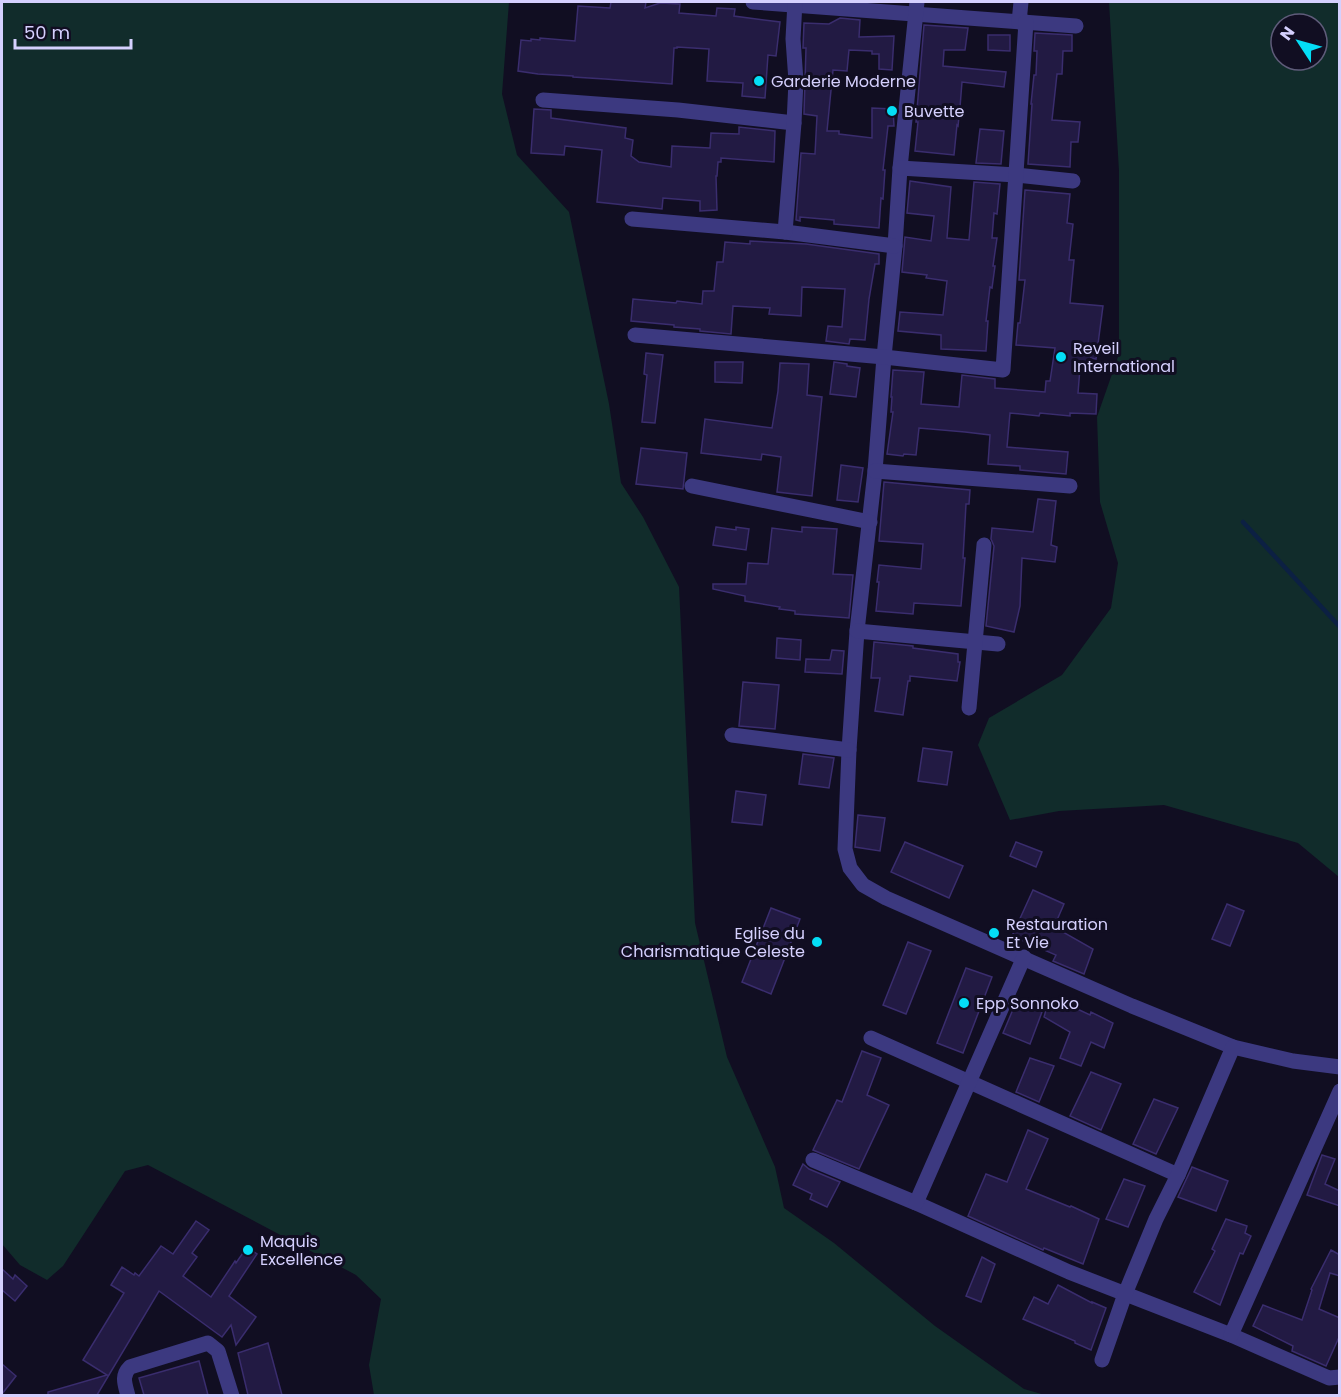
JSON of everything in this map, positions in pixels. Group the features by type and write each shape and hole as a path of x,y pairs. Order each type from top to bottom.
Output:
{"street":[{"path":"753,2 917,8 1023,22 1076,26"},
{"path":"635,334 1003,370 1016,175 1023,22 1021,2"},
{"path":"785,232 796,81 793,39 794,3"},
{"path":"917,8 900,168 875,471 857,631 845,849 850,868 863,885 886,898 1132,1006 1233,1047 1293,1062 1340,1067"},
{"path":"543,100 678,110 794,123"},
{"path":"900,168 1073,181"},
{"path":"632,219 785,232 895,246"},
{"path":"875,471 1070,486"},
{"path":"692,486 870,522"},
{"path":"969,708 984,545"},
{"path":"857,631 999,644"},
{"path":"732,735 849,750"},
{"path":"916,1203 1024,957"},
{"path":"871,1038 1178,1175"},
{"path":"1102,1360 1125,1294 1156,1219 1178,1175 1233,1047"},
{"path":"1232,1335 1340,1091"},
{"path":"813,1160 916,1203 1069,1272 1232,1335 1329,1378 1340,1377"},
{"path":"128,1395 123,1376 130,1367 208,1343 218,1351 232,1395"}],"green space":[{"path":"2,2 509,2 502,94 517,155 569,212 609,404 621,483 643,517 679,587 695,923 727,1057 775,1167 784,1208 834,1243 935,1326 1024,1389 1045,1395 374,1395 369,1365 381,1299 356,1275 148,1165 125,1171 63,1266 47,1280 20,1265 2,1244"},
{"path":"1109,2 1339,2 1339,877 1298,843 1164,805 1059,811 1010,820 978,745 989,718 1062,675 1111,608 1118,563 1100,502 1097,417 1119,354 1119,171"}],"building":[{"path":"611,2 646,2 645,8 660,3 680,4 679,13 716,16 717,8 735,9 734,16 780,22 776,56 768,55 765,98 742,96 743,83 707,81 709,49 674,48 672,84 518,71 521,40 531,41 531,39 540,40 540,38 575,41 578,6 610,8"},
{"path":"840,18 860,20 859,37 894,36 892,70 879,69 879,54 872,54 872,51 849,50 847,71 833,70 827,131 839,131 839,134 872,138 872,108 893,109 894,126 888,126 879,228 834,224 834,220 800,217 800,221 796,220 801,153 815,154 817,116 804,114 806,48 803,48 804,23 829,24"},
{"path":"924,25 968,28 965,50 944,50 943,66 1006,72 1004,87 962,82 954,155 915,151"},
{"path":"1035,33 1072,35 1072,51 1063,51 1062,74 1057,74 1052,120 1080,122 1078,142 1071,142 1070,167 1028,164 1031,104 1034,75 1036,75"},
{"path":"988,35 1010,35 1010,51 988,50"},
{"path":"534,109 551,110 551,118 626,128 625,138 633,140 631,156 639,162 671,167 672,146 710,148 711,133 739,134 739,127 775,131 774,162 721,158 721,162 718,162 716,176 717,210 700,211 700,201 663,198 662,209 597,202 602,150 565,146 564,155 531,153"},
{"path":"980,129 1004,131 1001,164 976,163"},
{"path":"910,181 951,187 947,238 969,240 974,182 1000,184 997,214 994,213 992,238 997,238 986,321 988,321 986,351 941,349 941,335 898,331 900,312 943,315 947,281 926,278 927,275 902,272 905,237 931,241 934,216 907,213"},
{"path":"1025,190 1070,194 1067,223 1073,224 1069,260 1074,260 1070,303 1103,306 1096,359 1091,358 1090,369 1080,368 1078,393 1097,394 1096,414 1070,413 1070,416 1040,413 1039,416 1010,413 1007,447 1068,452 1066,474 1020,470 1020,466 988,464 990,435 965,432 919,428 916,455 887,454 893,412 891,412 891,397 893,370 924,372 921,404 959,407 962,375 995,379 995,388 1045,392 1046,381 1050,381 1055,348 1016,345 1025,280 1019,280"},
{"path":"750,241 806,244 879,254 879,264 875,264 869,299 865,340 850,339 849,344 826,341 828,326 842,327 845,289 802,287 801,316 769,314 770,308 733,306 731,334 631,321 633,299 702,304 703,291 714,291 717,262 723,262 725,242 750,244"},
{"path":"646,353 663,355 655,423 642,422 647,375 644,374"},
{"path":"715,362 743,362 742,383 715,382"},
{"path":"834,362 860,368 856,397 830,394"},
{"path":"780,363 809,364 807,395 822,397 812,496 777,492 781,457 762,454 761,460 701,453 705,419 772,428"},
{"path":"641,448 687,453 683,489 636,484"},
{"path":"841,465 863,468 858,502 837,500"},
{"path":"884,482 970,490 969,504 966,504 961,606 914,603 913,614 876,611 879,565 921,569 923,544 879,541"},
{"path":"1038,499 1056,501 1051,545 1057,547 1055,562 1022,558 1020,606 1014,632 986,626 994,546 991,539 992,528 1033,532"},
{"path":"716,527 749,529 746,550 713,545"},
{"path":"802,527 837,529 833,574 853,575 849,618 795,614 795,611 745,601 745,596 713,589 713,584 746,584 748,563 768,564 772,528 802,532"},
{"path":"777,638 801,640 800,660 776,658"},
{"path":"874,642 958,654 958,662 960,662 957,681 910,676 903,715 875,711 880,678 871,678"},
{"path":"832,650 844,651 842,674 805,672 806,659 830,660"},
{"path":"743,682 779,685 775,729 739,726"},
{"path":"923,748 952,752 947,785 918,781"},
{"path":"803,754 834,758 829,788 799,784"},
{"path":"736,791 766,795 762,825 732,822"},
{"path":"858,815 885,818 880,851 855,847"},
{"path":"905,842 963,866 949,898 891,872"},
{"path":"1016,842 1042,852 1036,867 1010,856"},
{"path":"1033,890 1064,904 1054,927 1093,949 1084,974 1053,961 1056,955 1012,936"},
{"path":"1227,904 1244,911 1230,946 1212,939"},
{"path":"771,908 800,919 771,994 742,982"},
{"path":"908,942 931,951 906,1014 883,1005"},
{"path":"966,968 992,977 963,1053 937,1043"},
{"path":"1056,999 1113,1023 1104,1048 1091,1042 1081,1066 1060,1058 1070,1032 1044,1017 1048,1003 1054,1004"},
{"path":"1017,1000 1042,1012 1030,1044 1003,1033"},
{"path":"862,1051 881,1058 867,1095 889,1105 859,1169 813,1150 837,1100 842,1102"},
{"path":"1030,1058 1054,1066 1039,1102 1016,1092"},
{"path":"1091,1072 1121,1084 1101,1130 1070,1116"},
{"path":"1154,1099 1178,1108 1156,1154 1133,1144"},
{"path":"1028,1130 1048,1139 1026,1189 1099,1219 1083,1264 1044,1248 1043,1250 968,1216 986,1174 1007,1182"},
{"path":"1322,1155 1335,1159 1325,1184 1340,1191 1340,1206 1307,1195"},
{"path":"803,1164 809,1169 840,1182 827,1207 810,1199 812,1194 793,1185"},
{"path":"1192,1167 1228,1181 1216,1211 1178,1197"},
{"path":"1124,1179 1145,1186 1128,1227 1106,1219"},
{"path":"1226,1219 1247,1226 1245,1233 1251,1236 1243,1254 1240,1253 1220,1305 1194,1292 1215,1251 1212,1249"},
{"path":"196,1221 209,1230 192,1253 197,1257 183,1276 211,1297 247,1247 257,1254 229,1296 256,1317 236,1345 231,1325 222,1337 159,1291 97,1395 48,1395 48,1392 107,1375 83,1360 124,1293 111,1285 122,1267 139,1276 161,1246 173,1254"},
{"path":"1331,1250 1340,1255 1340,1276 1330,1273 1319,1309 1340,1318 1340,1335 1326,1366 1292,1351 1293,1346 1253,1326 1263,1305 1302,1320 1311,1289"},
{"path":"982,1257 995,1264 981,1302 966,1296"},
{"path":"2,1269 13,1279 15,1275 27,1286 15,1301 2,1290"},
{"path":"1058,1285 1106,1308 1091,1350 1023,1319 1034,1297 1048,1304"},
{"path":"268,1343 282,1395 248,1395 238,1353"},
{"path":"199,1361 208,1395 144,1395 139,1378"},
{"path":"2,1364 16,1376 2,1394"}],"waterway":[{"path":"1243,522 1340,627"}],"place":[{"name":"Garderie Moderne","path":"759,81"},
{"name":"Buvette","path":"892,111"},
{"name":"Reveil International","path":"1061,357"},
{"name":"Restauration Et Vie","path":"994,933"},
{"name":"Eglise du Charismatique Celeste","path":"817,942"},
{"name":"Epp Sonnoko","path":"964,1003"},
{"name":"Maquis Excellence","path":"248,1250"}]}
